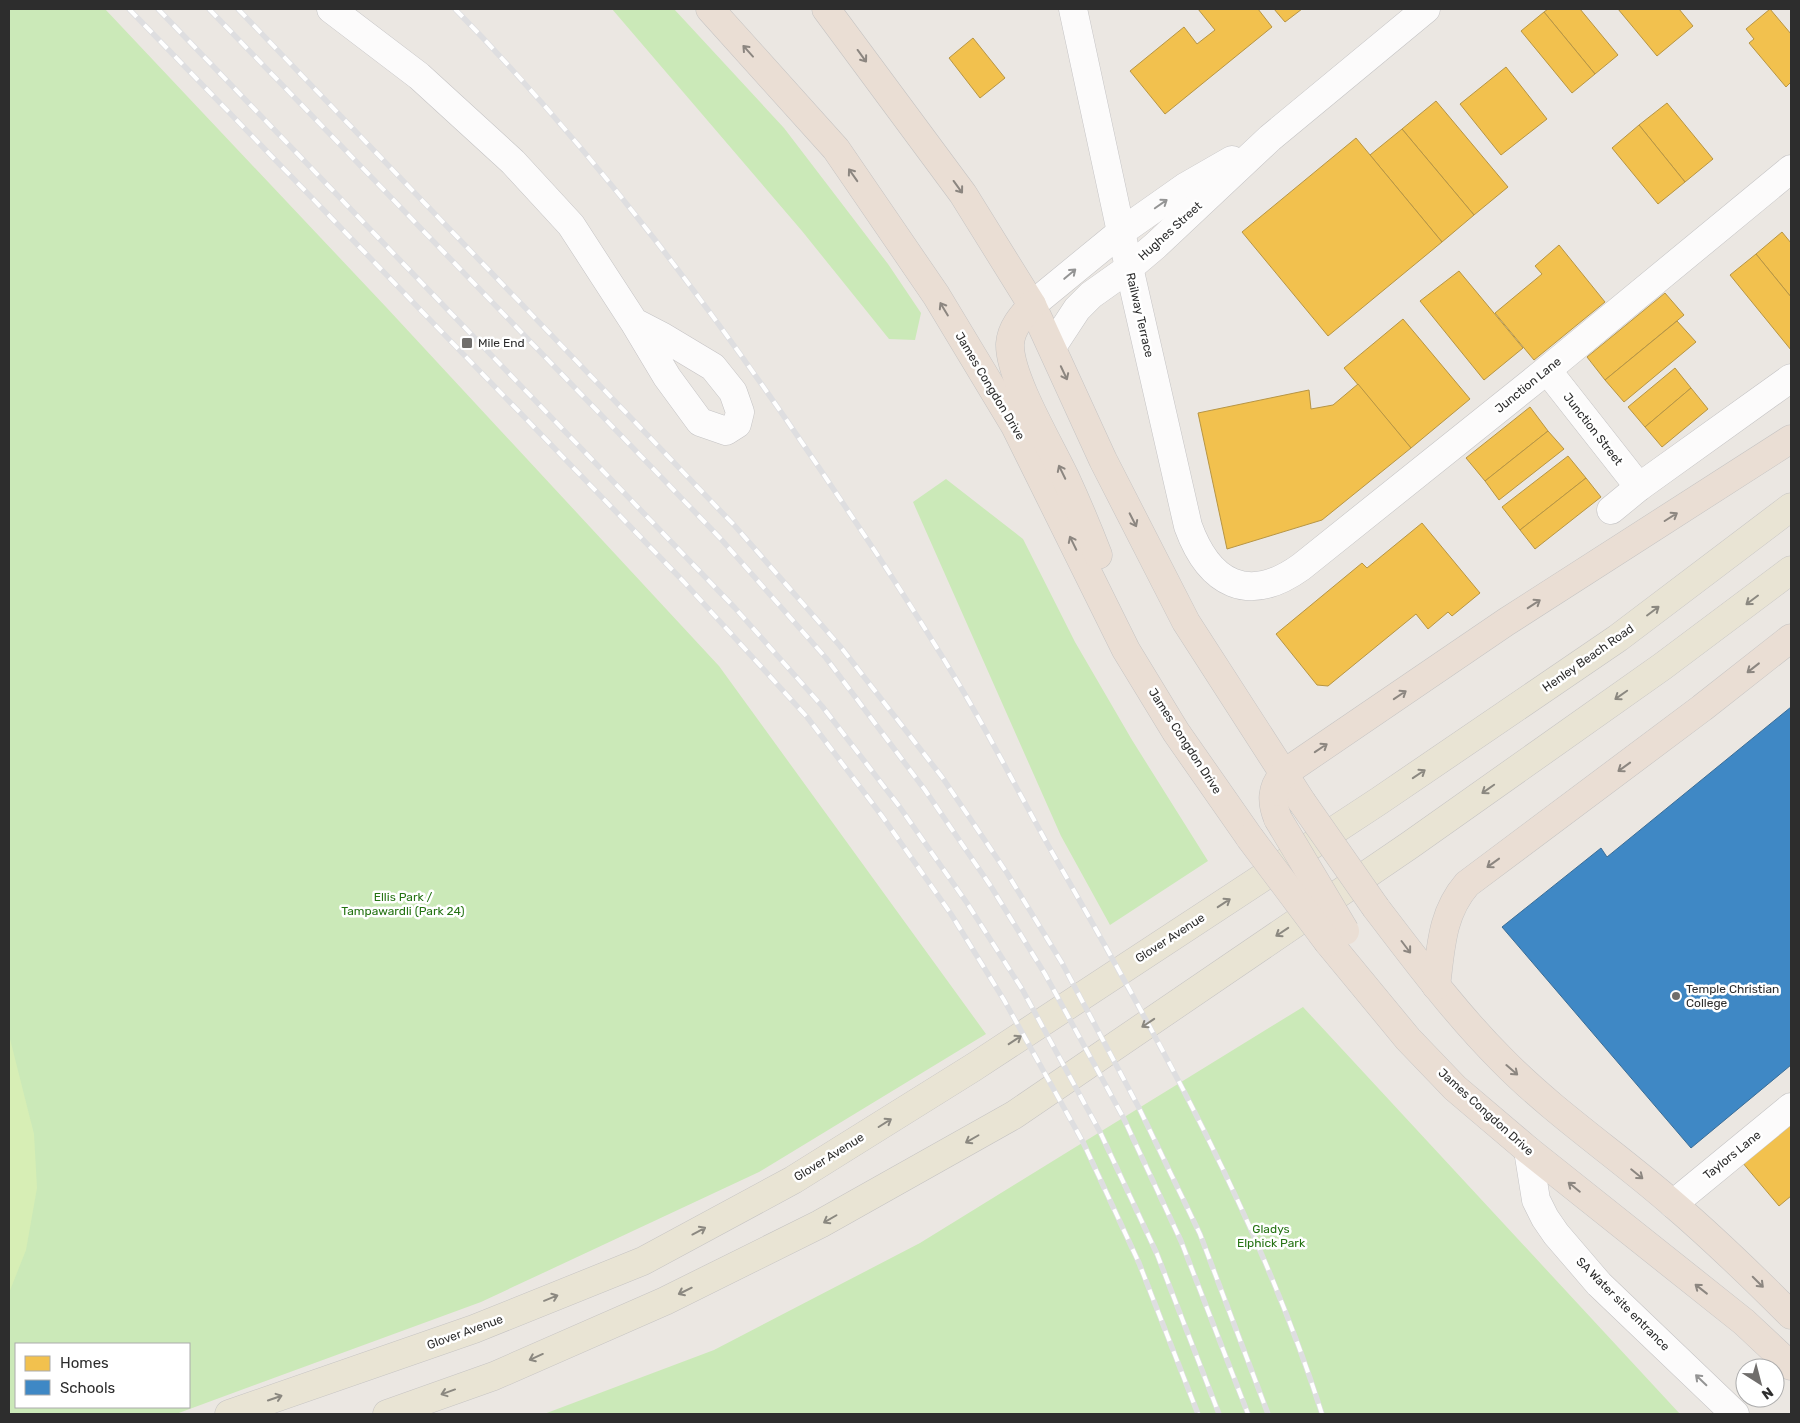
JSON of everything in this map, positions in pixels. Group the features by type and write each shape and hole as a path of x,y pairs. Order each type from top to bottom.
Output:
{"highway":[{"name":"James Congdon Drive","path":"710,9 836,149 936,295 1015,426 1126,650 1176,732 1250,838 1336,936 1408,1039 1455,1088 1528,1150 1744,1322 1791,1366"},
{"path":"826,9 963,194 1032,305 1103,460 1186,622 1283,774 1376,908 1436,986 1502,1061 1673,1204 1749,1273 1791,1316"},
{"path":"1032,305 1014,328 1010,344 1014,369 1025,396 1065,477 1104,571 1126,650"},
{"path":"1336,936 1278,819 1272,801 1273,793 1283,774 1506,622 1791,439"},
{"path":"1436,986 1444,926 1457,896 1466,884 1695,714 1791,638"}],"main road":[{"name":"Henley Beach Road","path":"1379,802 1618,638 1791,507"},
{"path":"387,1414 494,1376 656,1305 820,1224 1014,1115 1410,845 1663,666 1791,570"},
{"name":"Glover Avenue","path":"229,1414 474,1330 643,1261 668,1248 793,1180 974,1067 1379,802"}],"street":[{"path":"331,9 419,76 513,162 571,225 634,322"},
{"name":"Railway Terrace","path":"1073,9 1129,268 1188,526 1201,556 1220,576 1234,583 1256,587"},
{"name":"Hughes Street","path":"1052,347 1077,308 1102,286 1129,268 1172,231 1270,138 1426,9"},
{"name":"Hughes Street","path":"1032,305 1121,232 1185,187 1270,138"},
{"name":"Junction Lane","path":"1256,587 1278,581 1296,571 1547,370 1791,169"},
{"name":"Junction Street","path":"1547,370 1639,488"},
{"path":"1612,510 1639,488 1791,378"},
{"name":"Taylors Lane","path":"1673,1204 1791,1107"},
{"name":"SA Water site entrance","path":"1528,1150 1536,1200 1545,1218 1566,1246 1599,1284 1656,1336 1735,1414"}],"green space":[{"name":"Ellis Park / Tampawardli (Park 24)","path":"9,9 105,9 386,307 719,666 986,1034 759,1172 481,1302 176,1414 9,1414"},
{"path":"612,9 674,9 784,128 888,264 921,313 915,340 889,339 802,231"},
{"path":"946,479 1023,539 1075,642 1132,740 1208,861 1110,925 1061,836 913,502"},
{"name":"Gladys Elphick Park","path":"1303,1007 1680,1414 544,1414 714,1350 920,1243"},
{"path":"9,1035 34,1134 37,1188 26,1250 9,1293"}],"building: Homes":[{"path":"1198,9 1258,9 1272,27 1165,114 1130,71 1184,27 1197,44 1215,30"},
{"path":"1274,9 1302,9 1285,22"},
{"path":"1548,9 1580,9 1618,55 1595,74 1544,12"},
{"path":"1618,9 1679,9 1693,26 1657,56"},
{"path":"1770,9 1791,34 1791,82 1786,87 1749,43 1754,39 1746,29"},
{"path":"1544,12 1595,74 1572,93 1521,31"},
{"path":"973,38 1005,78 980,98 949,58"},
{"path":"1506,67 1547,119 1501,155 1460,104"},
{"path":"1436,101 1508,187 1474,215 1402,129"},
{"path":"1667,103 1713,159 1685,182 1639,125"},
{"path":"1639,125 1685,182 1658,204 1612,148"},
{"path":"1402,129 1474,215 1442,242 1370,155"},
{"path":"1356,138 1442,242 1328,336 1242,232"},
{"path":"1782,232 1791,243 1791,297 1756,254"},
{"path":"1559,245 1605,302 1534,360 1495,313 1542,274 1535,266"},
{"path":"1756,254 1791,297 1791,350 1730,275"},
{"path":"1459,271 1523,348 1484,380 1420,301"},
{"path":"1665,293 1684,315 1605,380 1587,357"},
{"path":"1403,319 1470,399 1411,448 1344,368"},
{"path":"1677,321 1696,342 1624,402 1605,380"},
{"path":"1675,368 1691,388 1645,427 1628,407"},
{"path":"1358,384 1411,448 1322,520 1227,549 1198,413 1309,390 1311,409 1333,405"},
{"path":"1691,388 1708,409 1662,447 1645,427"},
{"path":"1530,407 1548,431 1485,481 1466,458"},
{"path":"1548,431 1564,449 1499,500 1485,481"},
{"path":"1568,456 1586,478 1520,530 1502,507"},
{"path":"1586,478 1601,497 1535,549 1520,530"},
{"path":"1422,523 1480,593 1452,616 1448,612 1428,629 1416,614 1328,686 1317,685 1276,634 1362,563 1367,568"},
{"path":"1791,1124 1791,1196 1779,1206 1742,1162"}],"building: Schools":[{"name":"Temple Christian College","path":"1791,707 1791,1065 1691,1148 1502,927 1601,848 1607,857"}],"railway":[{"path":"129,9 684,582 807,717 882,816 951,914 1004,1000 1083,1142 1139,1263 1198,1414"},
{"path":"158,9 735,608 822,706 899,806 967,903 1022,989 1100,1132 1157,1254 1219,1414"},
{"path":"209,9 720,538 826,658 925,790 990,885 1045,974 1123,1117 1181,1241 1248,1414"},
{"path":"238,9 734,525 840,646 942,777 1007,873 1062,963 1139,1108 1200,1234 1268,1414"},
{"path":"455,9 558,121 607,179 700,300 745,361 832,487 939,652 968,700 1101,938 1207,1137 1270,1273 1322,1414"}],"place":[{"name":"Mile End","path":"467,343"},
{"name":"Temple Christian College","path":"1676,996"}]}
